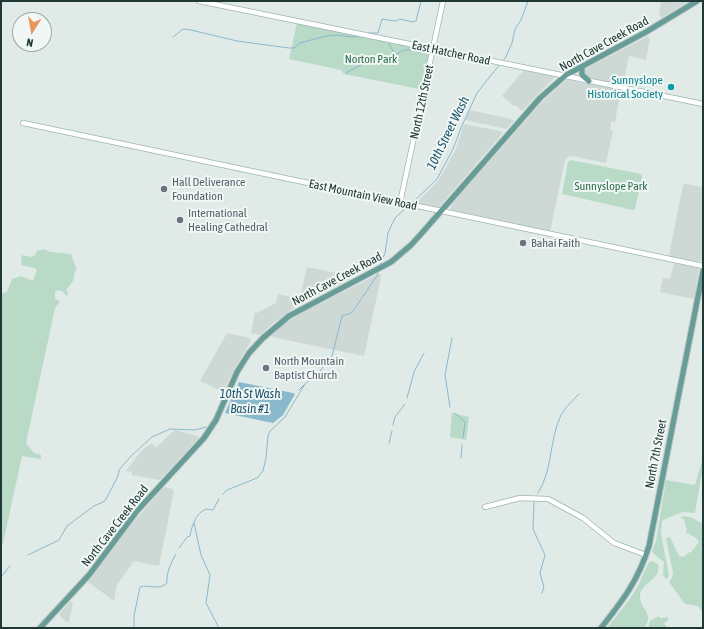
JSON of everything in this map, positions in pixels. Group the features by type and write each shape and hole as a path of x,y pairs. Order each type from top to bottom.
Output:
{"main road":[{"name":"North Cave Creek Road","path":"40,628 89,575 136,512 204,438 216,420 238,370 249,353 263,338 289,316 383,267 412,245 440,211 540,98 566,76 650,30 697,1"},
{"path":"582,67 583,76 589,81"},
{"name":"North 7th Street","path":"601,628 632,587 637,578 652,535 670,432 703,271"}],"street":[{"name":"East Hatcher Road","path":"199,1 703,104"},
{"name":"North 12th Street","path":"400,202 443,1"},
{"name":"East Mountain View Road","path":"23,122 703,266"},
{"path":"486,507 516,499 548,499 588,522 614,543 646,555"}],"shaded area":[{"path":"661,1 689,1 661,18 659,15"},
{"path":"648,36 650,39 646,60 629,56 623,86 586,78 583,72 585,69"},
{"path":"524,70 552,76 554,78 522,111 502,96"},
{"path":"570,79 580,83 621,90 615,122 611,122 610,129 613,131 606,163 572,156 567,157 550,231 451,210 451,205 539,105 565,81"},
{"path":"470,110 511,119 514,121 506,129 465,120"},
{"path":"464,124 500,131 502,134 439,207 416,203 438,181 455,151"},
{"path":"686,184 703,187 703,254 702,260 699,262 670,257 669,255 683,185"},
{"path":"674,263 699,269 694,299 660,292 663,278 670,279"},
{"path":"307,267 347,275 350,279 301,304 299,302"},
{"path":"378,274 381,274 381,277 364,356 272,337 272,334 298,315"},
{"path":"278,294 296,298 293,309 273,323 260,335 251,333 255,312 257,313 276,303"},
{"path":"227,333 250,338 251,341 232,373 223,392 200,381"},
{"path":"176,430 200,437 160,480 132,475 132,472 126,471 142,450 152,443 156,448"},
{"path":"165,487 173,489 174,491 159,566 134,561 117,585 114,601 88,582 130,526"},
{"path":"70,601 73,603 69,622 65,621 59,615"}],"green space":[{"name":"Norton Park","path":"297,23 426,50 429,54 422,87 419,89 344,74 341,70 289,59"},
{"name":"Sunnyslope Park","path":"571,160 641,174 642,177 635,209 633,210 562,194 568,162"},
{"path":"44,249 50,252 71,254 77,271 75,270 73,281 66,290 68,292 67,296 62,291 58,290 55,292 55,299 60,301 55,308 26,443 34,453 41,455 41,459 22,456 3,543 1,546 1,294 7,292 12,279 21,276 33,281 37,270 35,268 21,265 22,255 32,257 37,251"},
{"path":"452,413 469,417 466,440 450,437"},
{"path":"702,461 703,476 701,477 695,513 682,512 662,521 661,534 669,575 667,579 663,576 664,562 652,551 656,541 666,480 695,485"},
{"path":"682,516 690,517 703,524 703,613 698,606 685,604 669,582 673,573 666,539 670,537 679,556 683,557 691,552 699,542 688,533 686,534 687,531 684,519 681,519"},
{"path":"651,561 658,564 657,573 655,577 644,587 640,595 641,601 648,616 645,628 607,628 633,594"},
{"path":"659,616 660,618 667,617 669,620 664,623 667,628 648,628 650,621"}],"water":[{"name":"10th St Wash Basin #1","path":"239,382 295,394 283,415 273,423 225,413"}],"waterway":[{"path":"367,34 378,33 382,19 395,21 400,19 413,22 416,21 421,1"},
{"name":"10th Street Wash","path":"502,62 506,57 512,43 515,29 521,20 528,1"},
{"path":"173,37 183,29 237,41 294,48 300,43 326,36 364,36"},
{"path":"389,44 395,54"},
{"path":"346,73 364,63 374,60 384,61 404,50 424,53"},
{"name":"10th Street Wash","path":"412,203 437,179 453,149 477,93 500,64"},
{"name":"10th Street Wash","path":"380,265 385,253 388,233 392,224 396,217 408,206"},
{"name":"10th Street Wash","path":"223,494 227,490 257,478 263,471 270,431 285,417 305,384 320,371 332,356 342,316 350,314 353,311 377,276 378,271"},
{"path":"450,407 445,375 452,338"},
{"path":"407,398 414,372 424,353"},
{"name":"10th Street Wash","path":"299,390 304,385"},
{"path":"538,493 543,484 549,465 554,434 561,415 579,394"},
{"path":"393,425 395,417 405,404"},
{"path":"455,413 465,422 463,438"},
{"path":"28,555 59,540 67,526 94,506 105,501 118,476 119,470 131,456 152,437 170,429 195,430 206,427"},
{"path":"389,443 392,431"},
{"path":"461,458 462,445"},
{"name":"10th Street Wash","path":"179,548 187,537 190,536 197,516 206,509 213,510 219,499"},
{"path":"534,502 533,529 545,555 540,573 544,587 542,593"},
{"path":"194,523 201,555 210,575 206,603 219,628"},
{"path":"134,628 134,616 140,587 161,587 167,583 168,572 176,554"},
{"path":"1,577 10,566"}],"place":[{"name":"Sunnyslope Historical Society","path":"671,87"},
{"name":"Hall Deliverance Foundation","path":"164,189"},
{"name":"International Healing Cathedral","path":"180,220"},
{"name":"Bahai Faith","path":"523,243"},
{"name":"North Mountain Baptist Church","path":"266,368"}]}
